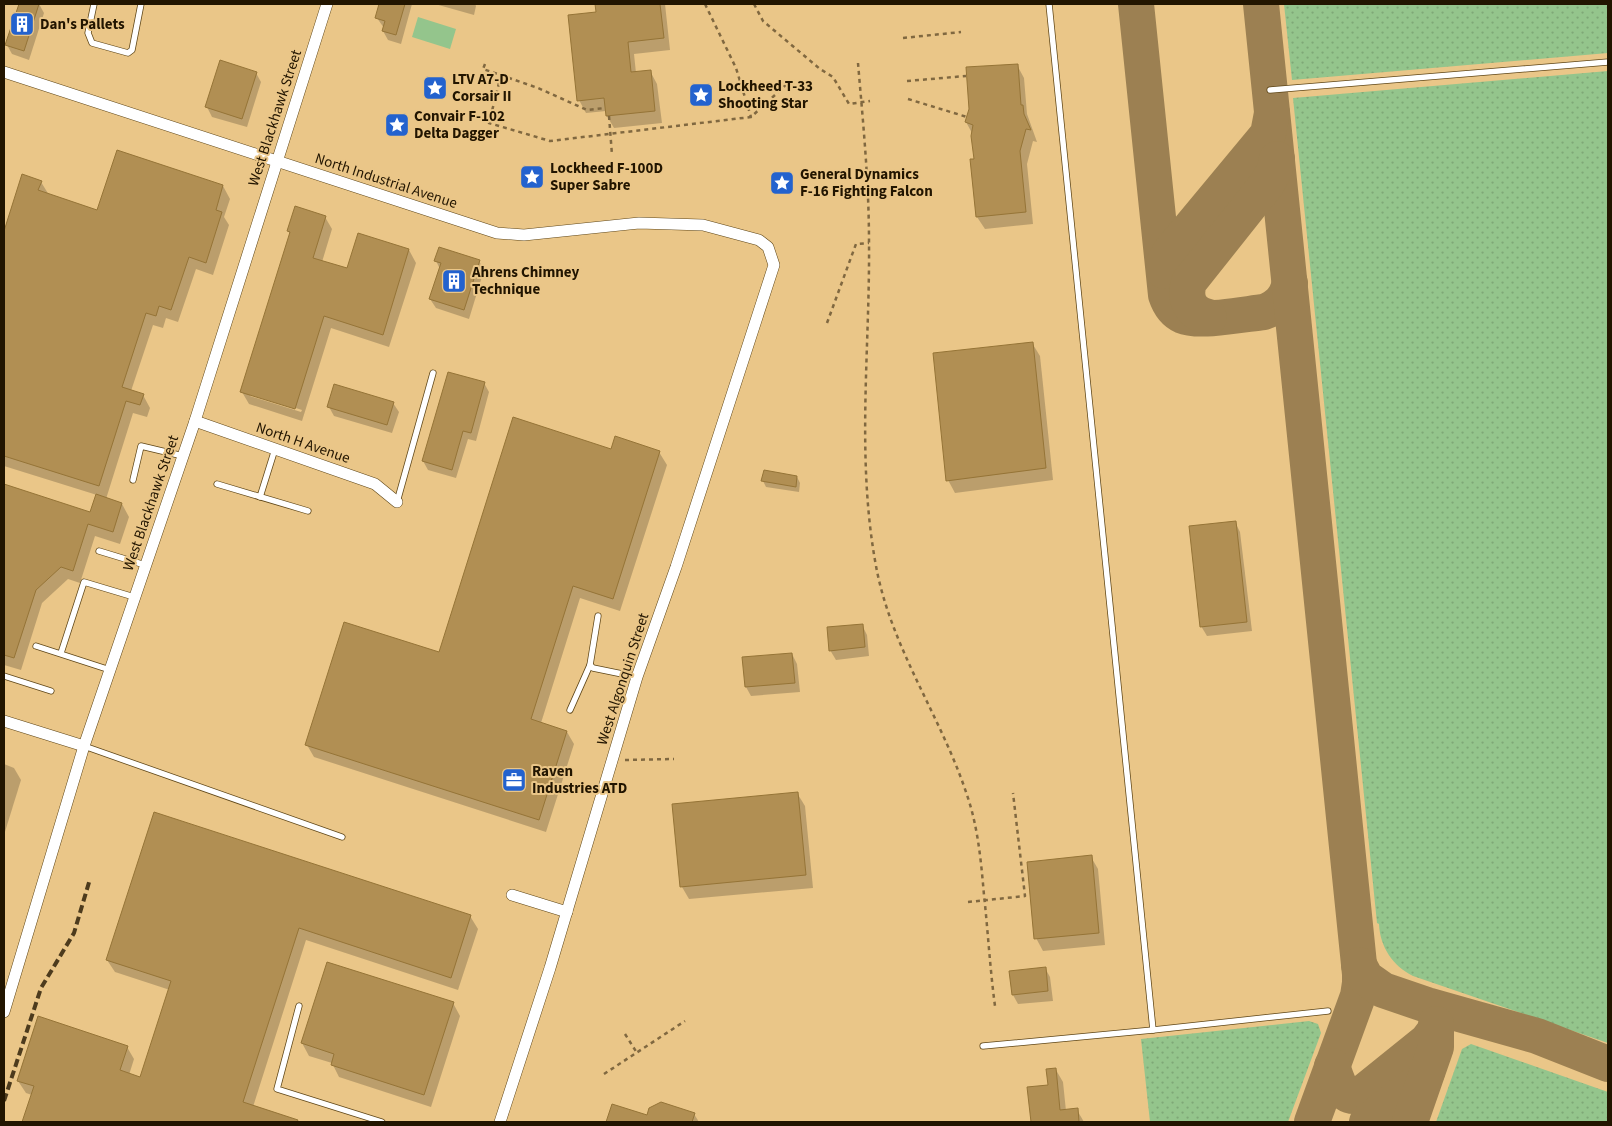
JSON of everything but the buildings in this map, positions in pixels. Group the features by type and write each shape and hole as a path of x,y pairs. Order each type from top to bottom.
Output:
{"street":[{"name":"West Blackhawk Street","path":"4,1012 6,999 84,746 195,421 327,4"},
{"name":"North Industrial Avenue","path":"4,72 497,233 524,235 640,223 703,226 759,240 768,247"},
{"name":"West Algonquin Street","path":"500,1122 567,912 637,677 676,568 774,265 768,247"},
{"name":"North H Avenue","path":"195,421 375,484 397,502"},
{"path":"4,720 84,746"},
{"path":"512,895 567,912"}],"lane":[{"path":"94,4 88,33 92,43 128,53 132,50 141,4"},
{"path":"1050,4 1153,1030"},
{"path":"1270,90 1608,62"},
{"path":"397,502 433,374"},
{"path":"133,480 141,446 183,456"},
{"path":"260,498 275,449"},
{"path":"217,484 308,511"},
{"path":"99,551 146,565"},
{"path":"61,653 84,582 134,597"},
{"path":"570,710 590,665 598,616"},
{"path":"36,646 110,670"},
{"path":"590,665 593,668 637,677"},
{"path":"4,676 51,691"},
{"path":"84,746 342,836"},
{"path":"299,1006 277,1089 382,1122"},
{"path":"983,1046 1328,1011"}],"path":[{"path":"705,4 736,68 751,117"},
{"path":"754,4 762,21 820,69 833,76 849,104 870,101"},
{"path":"903,38 961,32"},
{"path":"858,63 866,148 869,243 865,417 868,495 876,565 891,624 953,758 968,797 978,843 995,1006"},
{"path":"485,64 483,69 538,88 587,110 605,108"},
{"path":"502,75 489,123 550,141 751,117 787,84 801,89"},
{"path":"907,81 966,76"},
{"path":"908,99 966,117"},
{"path":"609,116 612,155"},
{"path":"827,323 856,244 869,243"},
{"path":"612,760 674,759"},
{"path":"968,902 1024,896 1014,793"},
{"path":"604,1074 685,1021"},
{"path":"625,1034 636,1052"}],"green space":[{"path":"1284,4 1608,4 1608,53 1292,80"},
{"path":"418,17 456,29 450,49 412,37"},
{"path":"1608,71 1608,1043 1413,976 1399,967 1389,955 1382,940 1379,924 1377,923 1293,98"},
{"path":"1309,1021 1318,1024 1321,1033 1288,1122 1150,1122 1141,1039"},
{"path":"1471,1044 1608,1092 1608,1122 1436,1122 1462,1049"}],"taxiway":[{"path":"1136,4 1166,295 1170,305 1183,316 1200,319 1264,312 1281,301 1290,283"},
{"path":"1261,4 1360,974 1358,996 1312,1122"},
{"path":"1164,271 1165,261 1170,252 1268,134 1272,113"},
{"path":"1209,317 1197,312 1190,304 1187,294 1189,282 1267,184 1275,169 1277,159"},
{"path":"1359,965 1366,978 1383,990 1427,1005 1537,1036 1608,1064"},
{"path":"1410,1122 1436,1047 1436,1024"},
{"path":"1332,1066 1344,1092 1348,1095 1360,1095 1427,1041 1436,1029"},
{"path":"1367,1122 1414,1085 1427,1072"}],"railway":[{"path":"4,1101 41,988 74,933 90,879"}],"place":[{"name":"Dan's Pallets","path":"22,24"},
{"name":"LTV A7-D Corsair II","path":"435,88"},
{"name":"Lockheed T-33 Shooting Star","path":"701,95"},
{"name":"Convair F-102 Delta Dagger","path":"397,125"},
{"name":"Lockheed F-100D Super Sabre","path":"532,177"},
{"name":"General Dynamics F-16 Fighting Falcon","path":"782,183"},
{"name":"Ahrens Chimney Technique","path":"454,281"},
{"name":"Raven Industries ATD","path":"514,780"}]}
